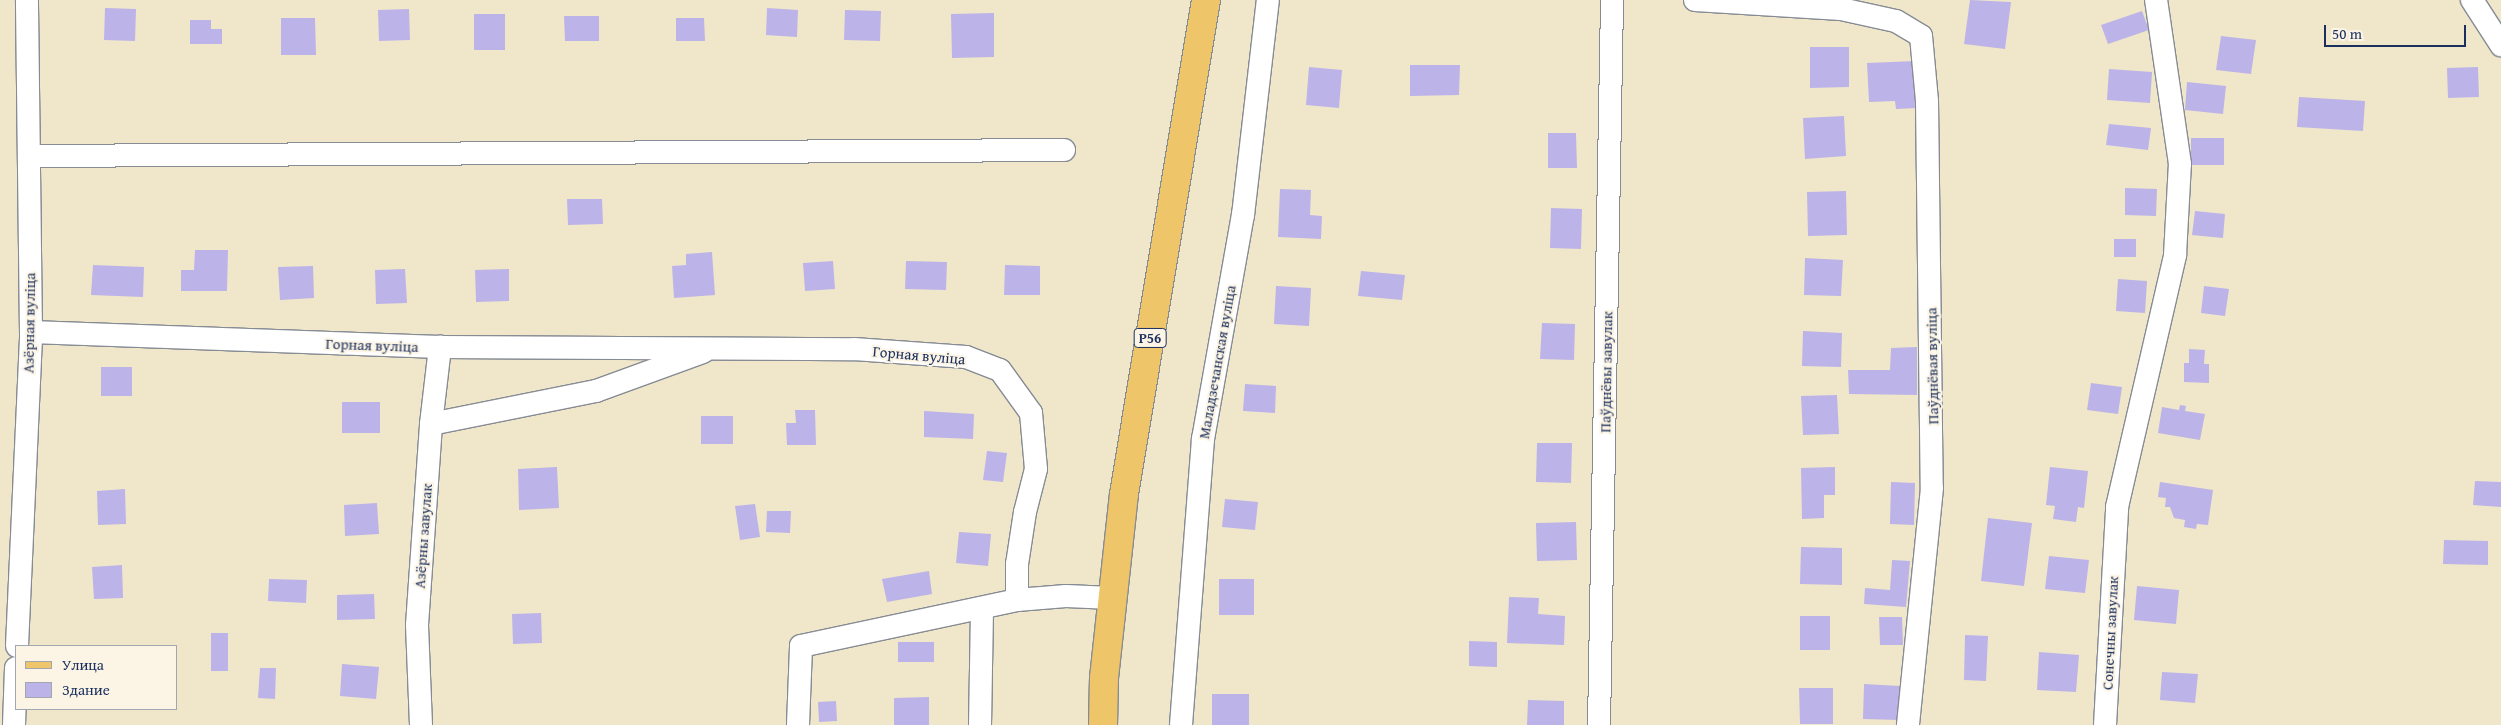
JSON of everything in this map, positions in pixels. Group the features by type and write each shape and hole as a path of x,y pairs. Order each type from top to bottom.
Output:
{"main road":[{"name":"Р56","path":"1103,725 1104,678 1124,494 1206,0"}],"street":[{"name":"Азёрная вуліца","path":"17,645 31,332 27,0"},
{"name":"Маладзечанская вуліца","path":"1181,725 1203,438 1243,215 1268,0"},
{"name":"Паўднёвая вуліца","path":"1695,0 1841,9 1896,21 1921,36 1927,101 1933,398 1932,488 1908,725"},
{"name":"Сонечны завулак","path":"2105,725 2117,507 2175,255 2180,164 2156,0"},
{"path":"2472,0 2501,46"},
{"name":"Паўднёвы завулак","path":"1599,725 1612,9"},
{"path":"29,156 1064,150"},
{"name":"Горная вуліца","path":"31,332 440,347 854,349 966,357 1000,370 1031,412 1036,469 1024,512 1018,564 1017,600"},
{"name":"Азёрны завулак","path":"421,725 417,625 431,424 440,347"},
{"name":"Горная вуліца","path":"431,424 596,391 714,348"},
{"path":"798,725 801,646 883,627 982,610 1017,600 1066,596 1112,598"},
{"path":"980,725 982,610"},
{"path":"14,725 15,696"}],"building":[{"path":"1970,0 2011,2 2005,49 1964,44"},
{"path":"105,8 136,9 135,41 104,40"},
{"path":"767,8 798,10 797,37 766,35"},
{"path":"409,9 410,40 379,41 378,10"},
{"path":"845,10 881,11 880,41 844,40"},
{"path":"2142,11 2149,30 2108,44 2101,25"},
{"path":"994,13 994,57 952,58 951,14"},
{"path":"474,14 505,14 505,50 474,50"},
{"path":"564,16 599,16 599,41 565,41"},
{"path":"281,18 315,18 316,55 281,55"},
{"path":"676,18 704,18 705,41 676,41"},
{"path":"190,20 211,20 211,29 222,29 222,44 190,44"},
{"path":"2221,36 2256,40 2251,74 2216,70"},
{"path":"1810,47 1849,47 1849,87 1810,88"},
{"path":"1915,61 1917,108 1896,109 1895,101 1869,102 1867,63"},
{"path":"1410,65 1460,65 1459,95 1410,96"},
{"path":"1309,67 1342,70 1339,108 1306,105"},
{"path":"2478,67 2479,97 2448,98 2447,68"},
{"path":"2109,69 2152,72 2150,103 2107,100"},
{"path":"2187,82 2226,86 2223,114 2185,110"},
{"path":"2299,97 2365,101 2363,131 2297,127"},
{"path":"1844,116 1846,156 1805,159 1803,118"},
{"path":"2109,124 2151,128 2148,150 2106,145"},
{"path":"1548,133 1576,133 1577,168 1548,168"},
{"path":"2191,138 2224,138 2224,165 2191,165"},
{"path":"2125,188 2157,189 2156,216 2125,215"},
{"path":"1280,189 1311,190 1310,215 1322,216 1321,239 1278,237"},
{"path":"1846,191 1847,235 1808,236 1807,192"},
{"path":"567,199 602,199 603,224 568,225"},
{"path":"1551,208 1582,209 1581,249 1550,248"},
{"path":"2195,211 2225,214 2223,238 2192,235"},
{"path":"2114,239 2136,239 2136,257 2114,257"},
{"path":"195,250 228,250 227,291 181,291 181,270 194,270"},
{"path":"712,252 715,295 674,298 672,266 686,265 686,254"},
{"path":"1805,258 1843,260 1841,296 1804,295"},
{"path":"833,261 835,289 805,291 803,263"},
{"path":"906,261 947,262 946,290 905,289"},
{"path":"93,265 144,267 143,297 91,295"},
{"path":"1005,265 1040,266 1040,295 1004,295"},
{"path":"313,266 314,298 280,300 278,267"},
{"path":"405,269 407,303 376,304 375,270"},
{"path":"509,269 509,301 476,302 475,270"},
{"path":"1361,271 1405,275 1402,300 1358,296"},
{"path":"2118,279 2147,281 2145,313 2116,311"},
{"path":"1276,286 1311,288 1309,326 1274,324"},
{"path":"2204,286 2229,289 2225,316 2201,313"},
{"path":"1542,323 1575,324 1574,360 1540,359"},
{"path":"1803,331 1842,333 1841,367 1802,366"},
{"path":"1917,347 1917,395 1849,394 1848,370 1890,370 1891,348"},
{"path":"2189,349 2205,350 2204,364 2209,364 2209,383 2184,382 2184,363 2189,363"},
{"path":"101,367 132,367 132,396 101,396"},
{"path":"2091,383 2122,387 2118,414 2087,410"},
{"path":"1245,384 1276,386 1275,413 1243,411"},
{"path":"1837,395 1839,434 1803,435 1801,396"},
{"path":"342,402 380,402 380,433 342,433"},
{"path":"2180,405 2186,406 2185,411 2205,414 2200,440 2158,433 2162,407 2179,410"},
{"path":"795,410 815,410 816,445 787,445 786,423 796,423"},
{"path":"924,411 974,414 973,439 924,437"},
{"path":"701,416 733,416 733,444 701,444"},
{"path":"1537,443 1572,443 1571,483 1536,482"},
{"path":"987,451 1007,453 1003,482 983,480"},
{"path":"557,467 559,508 519,510 518,469"},
{"path":"1835,467 1835,495 1824,495 1824,518 1802,519 1801,468"},
{"path":"2050,467 2088,471 2084,508 2078,507 2076,522 2053,519 2055,506 2046,505"},
{"path":"2475,481 2501,482 2501,507 2473,505"},
{"path":"1891,482 1915,483 1914,525 1890,524"},
{"path":"2160,482 2213,490 2208,525 2197,524 2196,529 2184,527 2185,520 2174,518 2170,507 2165,507 2166,498 2158,497"},
{"path":"125,489 126,524 98,525 97,491"},
{"path":"1225,499 1258,502 1255,530 1222,527"},
{"path":"377,503 379,534 345,536 344,505"},
{"path":"755,504 760,537 740,540 735,506"},
{"path":"767,511 791,511 790,533 766,532"},
{"path":"1988,518 2032,523 2024,586 1981,581"},
{"path":"1576,522 1577,560 1537,561 1536,523"},
{"path":"959,532 991,534 988,566 956,563"},
{"path":"2444,540 2488,541 2488,565 2443,564"},
{"path":"1801,547 1842,548 1842,585 1800,584"},
{"path":"2049,556 2089,560 2085,593 2045,589"},
{"path":"1892,560 1910,561 1906,607 1864,604 1865,588 1890,590"},
{"path":"122,565 123,598 94,599 92,567"},
{"path":"929,571 932,594 887,602 882,579"},
{"path":"269,579 307,580 306,603 268,601"},
{"path":"1219,579 1254,579 1254,615 1219,615"},
{"path":"2137,586 2179,590 2176,624 2134,620"},
{"path":"374,594 375,619 337,620 337,595"},
{"path":"1509,597 1539,598 1538,614 1565,616 1564,645 1507,643"},
{"path":"541,613 542,643 513,644 512,614"},
{"path":"1800,616 1830,616 1830,650 1800,650"},
{"path":"1879,617 1902,617 1903,645 1880,645"},
{"path":"211,633 228,633 228,671 211,671"},
{"path":"1965,635 1988,636 1986,681 1964,680"},
{"path":"1469,641 1497,642 1497,667 1469,666"},
{"path":"898,642 934,642 934,662 898,662"},
{"path":"2039,652 2079,655 2076,692 2037,690"},
{"path":"342,664 379,667 376,699 340,696"},
{"path":"260,668 276,668 275,699 258,698"},
{"path":"2162,672 2198,674 2195,703 2160,700"},
{"path":"1864,684 1900,686 1899,720 1863,719"},
{"path":"1799,688 1833,688 1833,724 1800,724"},
{"path":"1212,694 1249,694 1249,725 1212,725"},
{"path":"929,697 929,725 894,725 894,698"},
{"path":"1528,700 1564,701 1564,725 1527,725"},
{"path":"836,701 837,721 819,722 818,702"}]}
